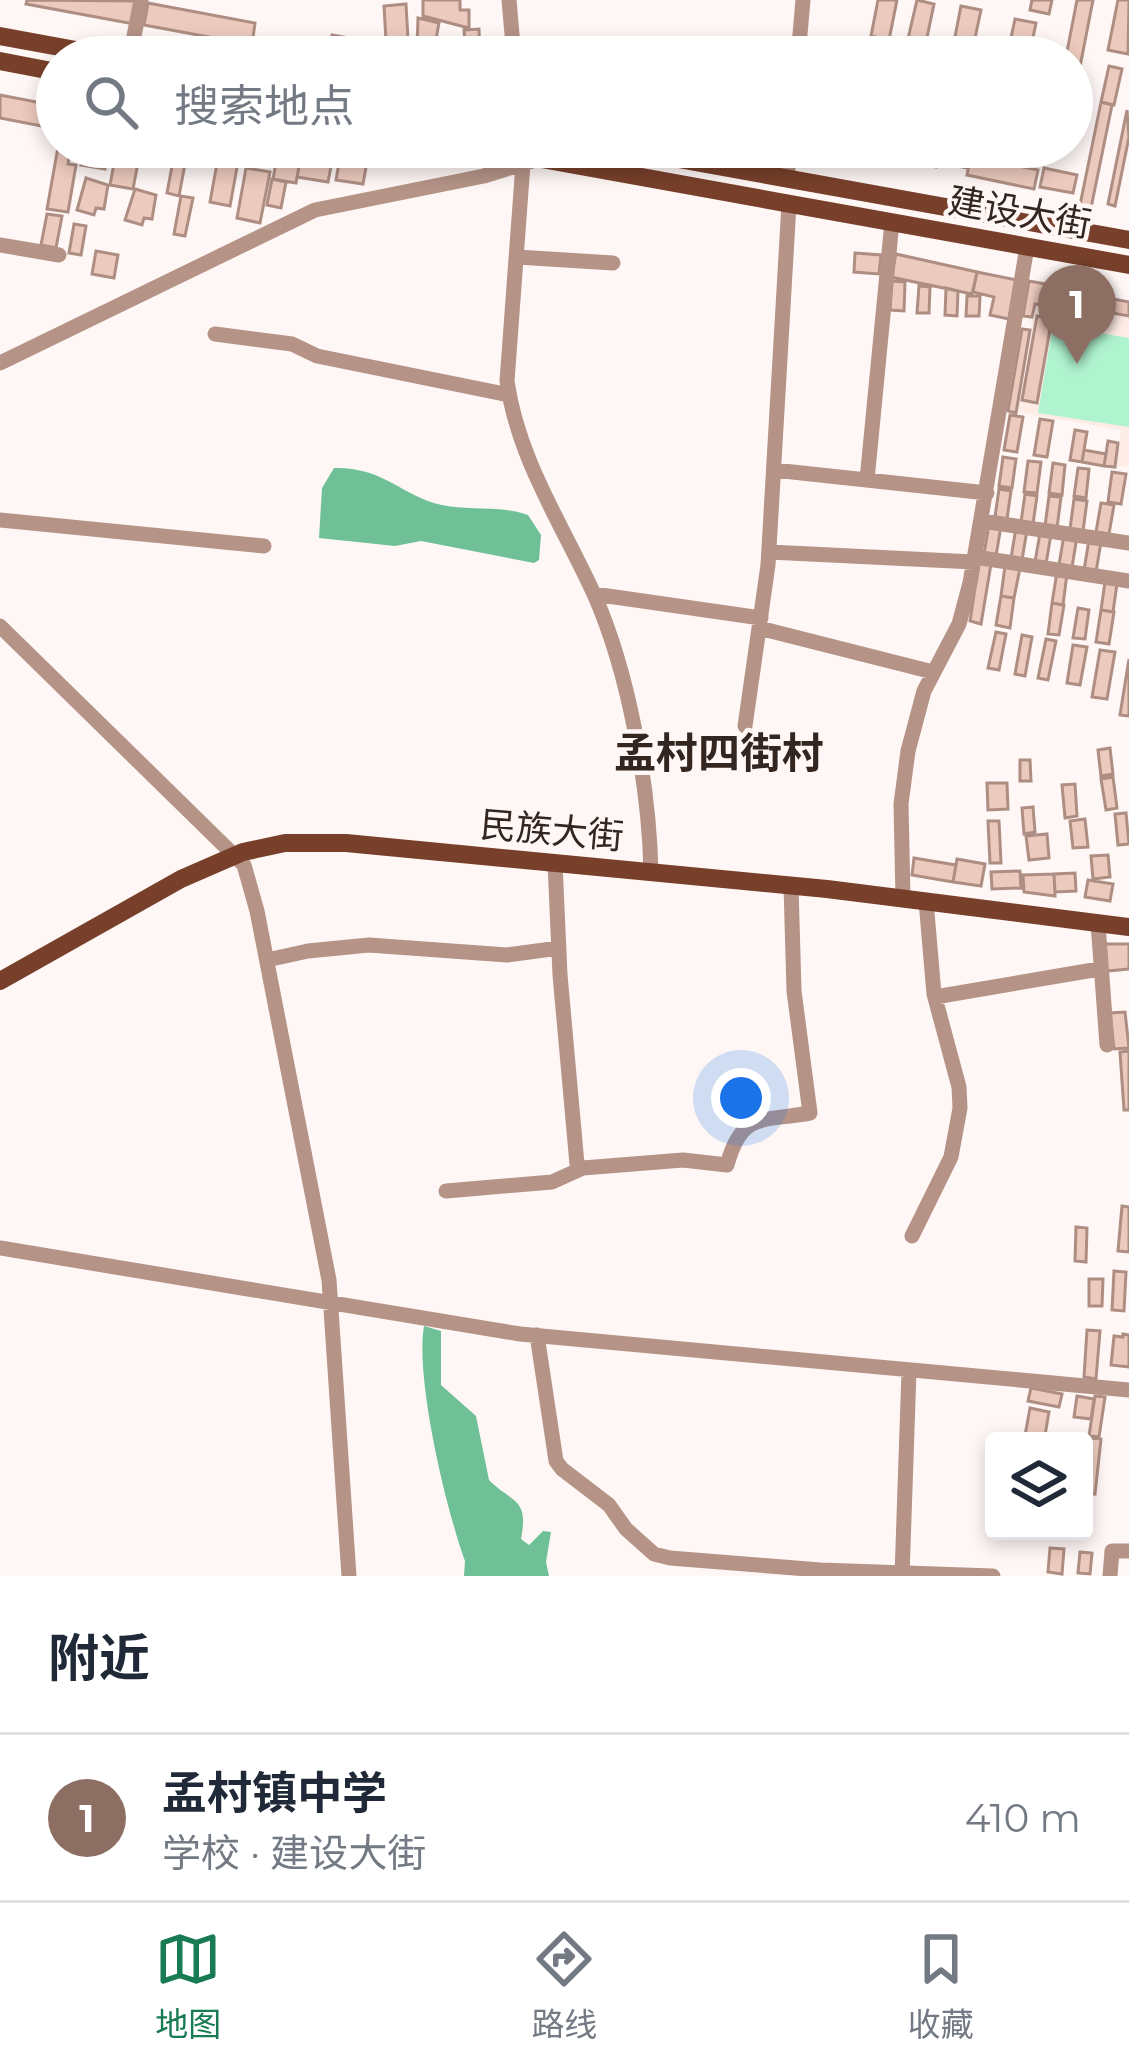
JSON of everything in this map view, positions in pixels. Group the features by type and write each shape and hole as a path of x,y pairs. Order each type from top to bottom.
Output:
{"main road":[{"path":"0,37 36,43"},
{"path":"0,61 36,68"},
{"name":"建设大街","path":"573,168 1129,265"},
{"name":"建设大街","path":"731,168 1129,240"},
{"name":"民族大街","path":"0,981 181,879 235,855 285,843 651,872 1129,927"}],"street":[{"path":"134,36 141,0"},
{"path":"509,0 512,36"},
{"path":"800,36 803,0"},
{"path":"0,363 315,209 509,168"},
{"path":"530,168 518,257 509,395 526,453 594,594 614,654 650,811 651,872"},
{"path":"787,178 788,168"},
{"path":"745,726 769,552 789,204"},
{"path":"867,480 892,222"},
{"path":"0,245 59,255"},
{"path":"903,898 904,776 915,719 958,624 974,560 1027,247"},
{"path":"518,257 613,263"},
{"path":"214,334 292,344 317,356 509,395"},
{"path":"774,470 987,493"},
{"path":"0,520 264,546"},
{"path":"982,521 1129,543"},
{"path":"769,552 974,560 1129,581"},
{"path":"594,594 760,623 933,672"},
{"path":"0,626 244,865 267,960 332,1304 349,1576"},
{"path":"555,863 577,1164 583,1168"},
{"path":"446,1192 552,1183 583,1168 683,1160 728,1165 737,1132 750,1123 810,1113 794,991 791,886"},
{"path":"912,1235 943,1179 958,1131 959,1087 935,997 926,901"},
{"path":"1098,923 1107,1045"},
{"path":"267,960 369,945 507,955 559,948"},
{"path":"935,997 1099,969"},
{"path":"0,1248 536,1335 1129,1390"},
{"path":"536,1335 556,1461 609,1505 654,1554 799,1568 993,1576"},
{"path":"902,1574 909,1371"},
{"path":"1110,1576 1112,1551 1129,1551"}],"shaded area":[{"path":"1055,303 1129,317 1129,467 1117,466 1121,430 1017,412 1035,305 1054,309"},
{"path":"1053,325 1129,338 1129,427 1038,413"},
{"path":"334,468 367,472 442,505 528,515 541,535 539,560 534,563 421,541 395,546 319,538 322,488"},
{"path":"424,1326 441,1331 441,1385 476,1416 489,1480 521,1508 521,1539 529,1545 543,1531 551,1532 546,1562 549,1576 464,1576 465,1561 428,1410"}],"building":[{"path":"27,0 138,1 134,24 26,4"},
{"path":"423,0 460,0 460,10 469,10 469,28 423,16"},
{"path":"878,0 897,0 890,36 871,36"},
{"path":"917,0 934,4 927,36 909,36"},
{"path":"1032,0 1052,0 1049,14 1030,10"},
{"path":"1077,0 1093,0 1086,36 1070,36"},
{"path":"1118,0 1129,0 1128,54 1108,50"},
{"path":"148,3 255,23 253,36 203,36 144,25"},
{"path":"406,4 408,36 386,36 384,6"},
{"path":"961,6 981,10 975,36 955,36"},
{"path":"418,18 439,23 437,36 417,36"},
{"path":"1015,19 1036,23 1033,36 1011,36"},
{"path":"479,29 479,36 464,36 464,30"},
{"path":"1109,66 1122,69 1114,105 1101,102"},
{"path":"0,95 36,102 36,125 0,118"},
{"path":"1101,102 1112,105 1090,213 1079,210 1088,168 1093,168"},
{"path":"1127,110 1129,137 1115,206 1108,204"},
{"path":"54,168 75,168 68,212 47,209"},
{"path":"113,168 137,168 133,189 110,185"},
{"path":"172,168 184,168 179,196 167,193"},
{"path":"216,168 237,168 230,206 210,202"},
{"path":"246,168 270,172 260,223 237,218"},
{"path":"275,168 299,168 296,183 273,179"},
{"path":"299,168 331,168 328,182 297,177"},
{"path":"338,168 366,168 363,184 336,180"},
{"path":"968,168 1038,170 1034,189 967,175"},
{"path":"1044,168 1077,175 1073,193 1040,187"},
{"path":"86,178 108,185 104,209 96,208 94,215 77,210"},
{"path":"272,179 286,182 281,208 267,205"},
{"path":"135,189 156,195 152,219 144,218 142,225 125,220"},
{"path":"181,196 193,198 185,236 174,234"},
{"path":"47,214 62,216 56,248 41,245"},
{"path":"74,224 86,226 81,255 69,253"},
{"path":"96,251 118,255 114,278 92,274"},
{"path":"855,253 881,255 879,274 854,272"},
{"path":"896,254 977,272 972,294 891,277"},
{"path":"977,272 1017,280 1009,319 990,315 994,297 973,292"},
{"path":"892,281 905,282 904,311 890,310"},
{"path":"1029,281 1056,286 1052,307 1035,304 1032,317 1023,316"},
{"path":"919,286 930,287 929,313 917,313"},
{"path":"946,288 958,291 957,316 945,315"},
{"path":"1056,288 1129,302 1129,316 1053,302"},
{"path":"967,296 980,296 979,316 966,316"},
{"path":"1037,316 1052,318 1037,403 1022,400"},
{"path":"1022,329 1030,330 1016,413 1008,411"},
{"path":"1010,415 1023,417 1017,452 1004,450"},
{"path":"1040,419 1053,421 1047,457 1034,455"},
{"path":"1075,430 1087,432 1082,462 1070,460"},
{"path":"1108,441 1118,443 1115,467 1104,466"},
{"path":"1084,450 1106,454 1104,466 1082,462"},
{"path":"1003,457 1016,459 1012,488 999,486"},
{"path":"1028,461 1041,462 1037,493 1024,492"},
{"path":"1053,463 1065,465 1062,495 1049,493"},
{"path":"1078,468 1089,469 1086,498 1074,496"},
{"path":"1112,472 1126,474 1121,504 1108,502"},
{"path":"999,489 1011,491 1007,519 995,517"},
{"path":"1025,494 1037,496 1033,524 1021,522"},
{"path":"1049,496 1061,497 1057,528 1045,526"},
{"path":"1074,499 1087,501 1083,531 1070,529"},
{"path":"1101,503 1114,505 1109,534 1096,532"},
{"path":"989,524 1001,526 996,556 984,554"},
{"path":"1016,528 1027,530 1022,560 1011,558"},
{"path":"1040,533 1051,534 1046,564 1035,562"},
{"path":"1064,535 1077,537 1072,567 1059,565"},
{"path":"1089,540 1101,542 1096,572 1084,570"},
{"path":"979,562 991,564 981,624 970,621"},
{"path":"1005,566 1020,568 1014,598 1001,596"},
{"path":"1057,572 1067,574 1063,605 1052,603"},
{"path":"1105,582 1117,584 1113,612 1101,610"},
{"path":"1001,596 1014,598 1010,628 996,625"},
{"path":"1052,603 1064,605 1059,635 1048,634"},
{"path":"1078,608 1089,610 1085,639 1073,638"},
{"path":"1101,610 1114,612 1109,644 1096,642"},
{"path":"996,632 1006,634 999,670 988,668"},
{"path":"1022,635 1032,637 1025,676 1015,674"},
{"path":"1046,639 1056,641 1048,680 1038,678"},
{"path":"1073,645 1087,647 1080,685 1067,683"},
{"path":"1100,650 1115,652 1107,699 1092,697"},
{"path":"1129,659 1129,716 1120,715"},
{"path":"1110,748 1113,774 1101,776 1098,750"},
{"path":"1020,760 1030,760 1031,781 1020,781"},
{"path":"1113,777 1117,808 1106,810 1101,779"},
{"path":"987,783 1007,783 1008,809 988,810"},
{"path":"1075,784 1077,816 1065,818 1062,785"},
{"path":"1033,807 1035,832 1024,834 1022,808"},
{"path":"1126,813 1129,844 1118,845 1115,814"},
{"path":"1085,819 1088,847 1073,848 1070,821"},
{"path":"988,821 999,821 1001,863 990,863"},
{"path":"1047,834 1049,858 1029,860 1026,836"},
{"path":"1108,855 1110,877 1093,879 1091,856"},
{"path":"914,858 956,865 953,882 912,875"},
{"path":"957,859 985,864 981,886 953,882"},
{"path":"1020,871 1021,888 992,889 991,872"},
{"path":"1075,873 1076,891 1055,892 1054,874"},
{"path":"1054,874 1055,896 1024,892 1023,875"},
{"path":"1088,880 1113,884 1110,901 1085,897"},
{"path":"1105,944 1129,944 1129,969 1107,971"},
{"path":"1125,1012 1129,1048 1114,1049 1110,1013"},
{"path":"1129,1051 1129,1110 1124,1110 1120,1052"},
{"path":"1122,1206 1129,1207 1129,1252 1118,1251"},
{"path":"1076,1227 1087,1228 1086,1262 1075,1261"},
{"path":"1114,1271 1126,1272 1124,1311 1112,1310"},
{"path":"1089,1279 1103,1279 1102,1306 1089,1306"},
{"path":"1087,1330 1100,1331 1096,1379 1084,1377"},
{"path":"1129,1335 1129,1367 1111,1365 1114,1336"},
{"path":"1031,1388 1062,1394 1059,1407 1028,1401"},
{"path":"1077,1396 1094,1399 1091,1419 1074,1417"},
{"path":"1095,1396 1105,1397 1099,1437 1090,1432"},
{"path":"1030,1408 1049,1412 1046,1432 1026,1432"},
{"path":"1093,1438 1101,1439 1093,1494"},
{"path":"1050,1548 1064,1549 1062,1574 1048,1572"},
{"path":"1080,1552 1092,1553 1090,1574 1078,1573"}],"place":[{"name":"孟村镇中学","path":"1077,364"}],"district":[{"name":"孟村四街村","path":"719,753"}]}
